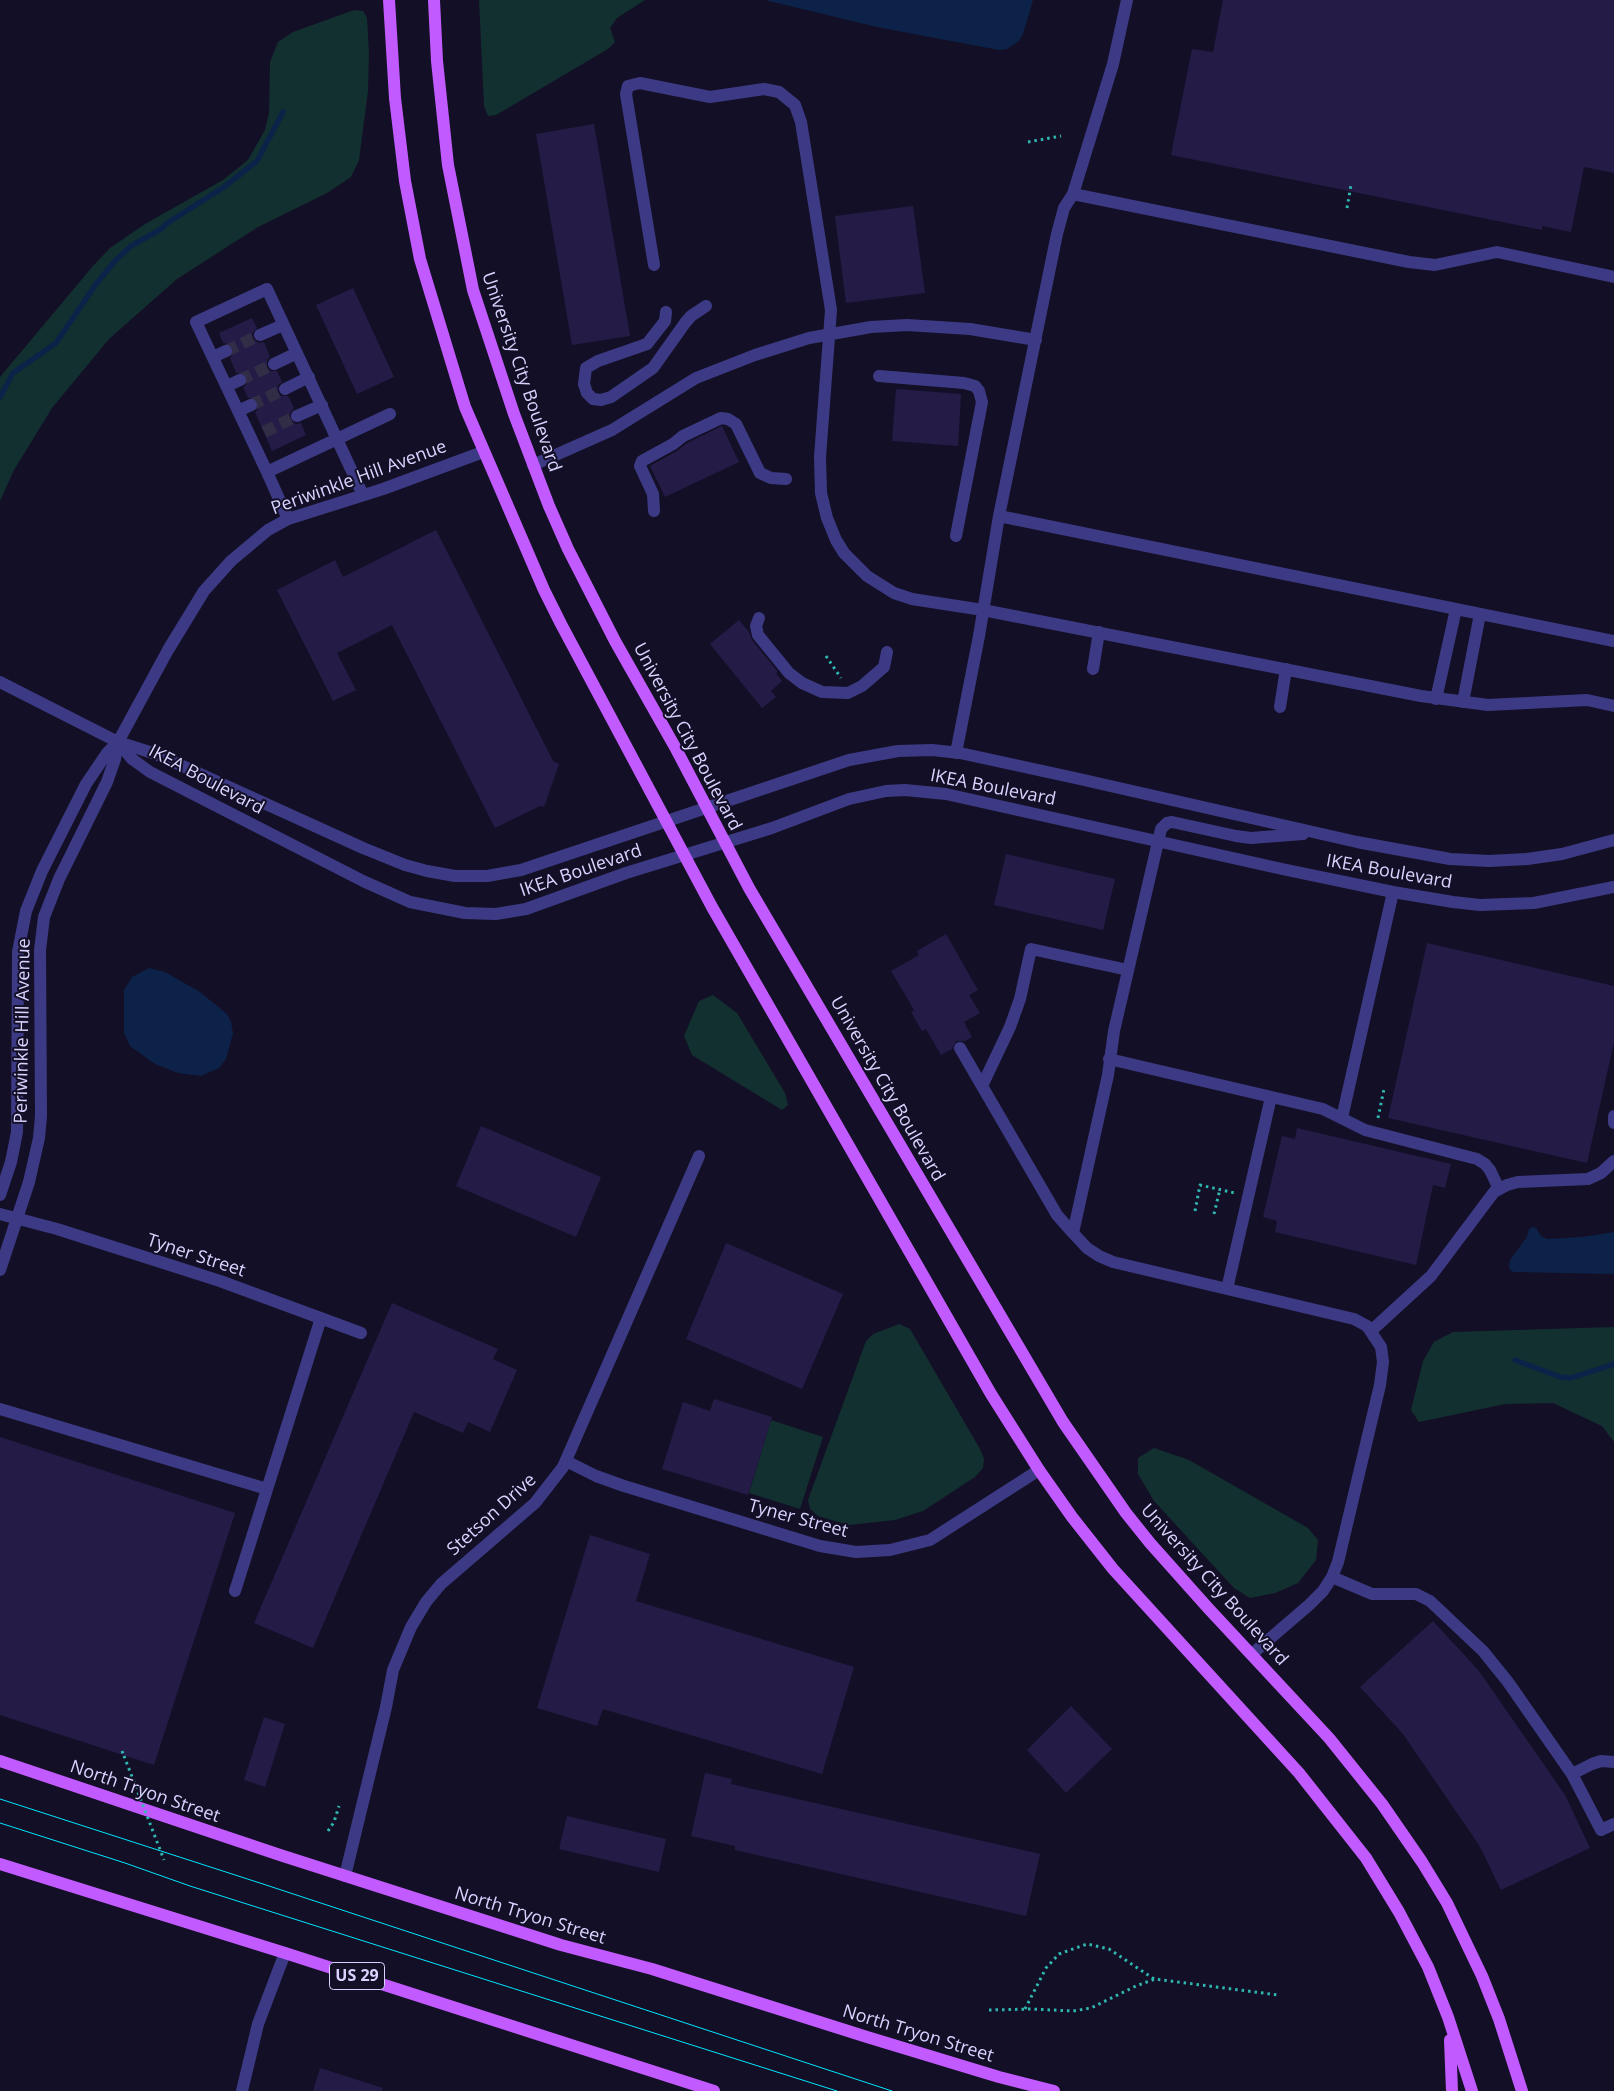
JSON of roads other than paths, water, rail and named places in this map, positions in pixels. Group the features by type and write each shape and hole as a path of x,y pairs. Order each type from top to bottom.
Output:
{"main road":[{"path":"389,0 395,98 405,181 420,260 465,407 544,590 685,856 991,1394 1039,1470 1072,1517 1113,1569 1299,1773 1366,1858 1411,1933 1428,1967 1448,2017 1472,2091"},
{"name":"University City Boulevard","path":"434,0 437,61 447,156 460,234 473,290 533,465 553,514 586,584 749,888 1063,1422 1126,1513 1150,1543 1208,1608 1301,1706 1359,1774 1422,1862 1447,1903 1482,1976 1499,2019 1522,2091"},
{"name":"North Tryon Street","path":"0,1762 561,1945 652,1968 867,2037 999,2077 1054,2091"},
{"name":"US 29","path":"0,1864 285,1953 714,2091"},
{"path":"1448,2017 1453,2079 1452,2091"}],"street":[{"path":"956,753 999,516 1057,234 1064,208 1073,194 1114,64 1127,0"},
{"path":"654,265 626,94 628,86 640,82 710,98 764,89 779,92 795,105 801,122 831,310 820,475 823,508 836,540 844,553 867,576 894,593 927,602 983,610 1099,632 1436,699 1506,704 1580,699 1614,706"},
{"path":"1073,194 1428,265 1442,264 1497,252 1614,277"},
{"path":"288,519 268,472 196,322 266,289 363,495"},
{"path":"666,312 665,322 647,344 598,361 586,368 584,384 587,392 593,399 601,400 610,397 653,368 685,322 706,306"},
{"path":"533,465 612,430 696,378 784,345 830,334 871,327 907,324 970,329 1036,340"},
{"path":"260,335 283,325"},
{"path":"213,357 226,351"},
{"path":"274,364 297,353"},
{"path":"879,376 964,382 975,386 979,391 982,402 956,536"},
{"path":"285,389 309,378"},
{"path":"227,386 240,380"},
{"path":"238,411 251,405"},
{"path":"298,416 322,405"},
{"path":"268,472 390,414"},
{"path":"654,511 653,494 640,466 642,461 673,444 683,436 721,418 728,419 736,424 760,473 771,478 786,479"},
{"path":"252,438 264,432"},
{"name":"Periwinkle Hill Avenue","path":"0,1195 11,1162 17,1132 17,967 20,934 26,910 39,878 86,784 103,759 118,742 168,650 204,592 230,561 249,544 288,519 363,495 483,452"},
{"path":"999,516 1614,641"},
{"path":"1436,699 1456,609"},
{"path":"1463,702 1480,614"},
{"path":"759,618 756,626 758,635 789,673 802,683 822,692 832,694 848,693 862,686 884,667 887,652"},
{"path":"1093,669 1099,632"},
{"path":"1280,707 1286,669"},
{"name":"IKEA Boulevard","path":"0,682 118,742 156,754 385,857 405,865 441,874 487,876 521,870 666,820 864,756 898,751 932,750 956,753 1075,778 1318,834 1432,857 1489,861 1554,855 1614,840"},
{"name":"Periwinkle Hill Avenue","path":"0,1270 37,1151 40,1128 40,950 44,917 59,879 107,782 115,759 118,742"},
{"name":"IKEA Boulevard","path":"118,742 132,759 150,772 193,796 384,891 410,902 442,910 465,913 496,914 526,909 626,873 772,828 849,800 886,791 905,790 946,794 1393,892 1480,905 1512,905 1558,899 1614,887"},
{"path":"1073,1234 1108,1075 1109,1059 1128,970 1163,826 1172,822 1251,838 1318,834"},
{"path":"1342,1118 1393,892"},
{"path":"982,1086 1010,1027 1020,999 1031,949 1128,970"},
{"path":"960,1048 1057,1215 1087,1248 1113,1262 1347,1316 1362,1322 1371,1331 1383,1354 1383,1370 1338,1562 1332,1577 1323,1591 1252,1654"},
{"path":"1109,1059 1323,1109 1365,1130 1477,1159 1485,1164 1499,1189"},
{"path":"1227,1289 1271,1097"},
{"path":"1614,1116 1614,1123"},
{"name":"Stetson Drive","path":"345,1876 386,1707 393,1670 411,1627 426,1602 441,1584 535,1504 552,1484 566,1461 668,1223 699,1156"},
{"path":"1371,1331 1431,1276 1491,1195 1499,1189 1518,1182 1588,1179 1601,1173 1614,1161"},
{"name":"Tyner Street","path":"0,1214 56,1229 220,1281 361,1333"},
{"path":"235,1592 321,1318"},
{"path":"0,1409 267,1489"},
{"name":"Tyner Street","path":"566,1461 614,1483 746,1524 820,1546 840,1550 869,1552 908,1547 930,1540 1039,1470"},
{"path":"1332,1577 1372,1594 1416,1594 1430,1601 1494,1662 1572,1774 1601,1830 1614,1824"},
{"path":"1572,1774 1601,1761 1614,1762"},
{"path":"242,2091 258,2024 285,1953"}],"water":[{"path":"765,0 1033,0 1023,34 1019,41 1007,49 999,50 877,27"},
{"path":"149,968 165,972 200,992 227,1014 233,1033 226,1059 219,1068 201,1076 178,1073 155,1064 130,1046 124,1033 124,990 132,977"},
{"path":"1532,1227 1536,1228 1541,1236 1547,1239 1582,1237 1614,1232 1614,1274 1514,1272 1510,1270 1510,1260"}],"waterway":[{"path":"0,397 13,373 56,343 96,284 115,261 131,246 161,229 224,187 257,161 283,112"},
{"path":"1515,1360 1560,1377 1571,1378 1614,1364"}],"tunnel":[{"path":"226,351 260,335"},
{"path":"240,380 274,364"},
{"path":"251,405 285,389"},
{"path":"264,432 297,416"}],"tram line":[{"path":"0,1799 892,2091"},
{"path":"0,1823 190,1886 837,2091"}]}
